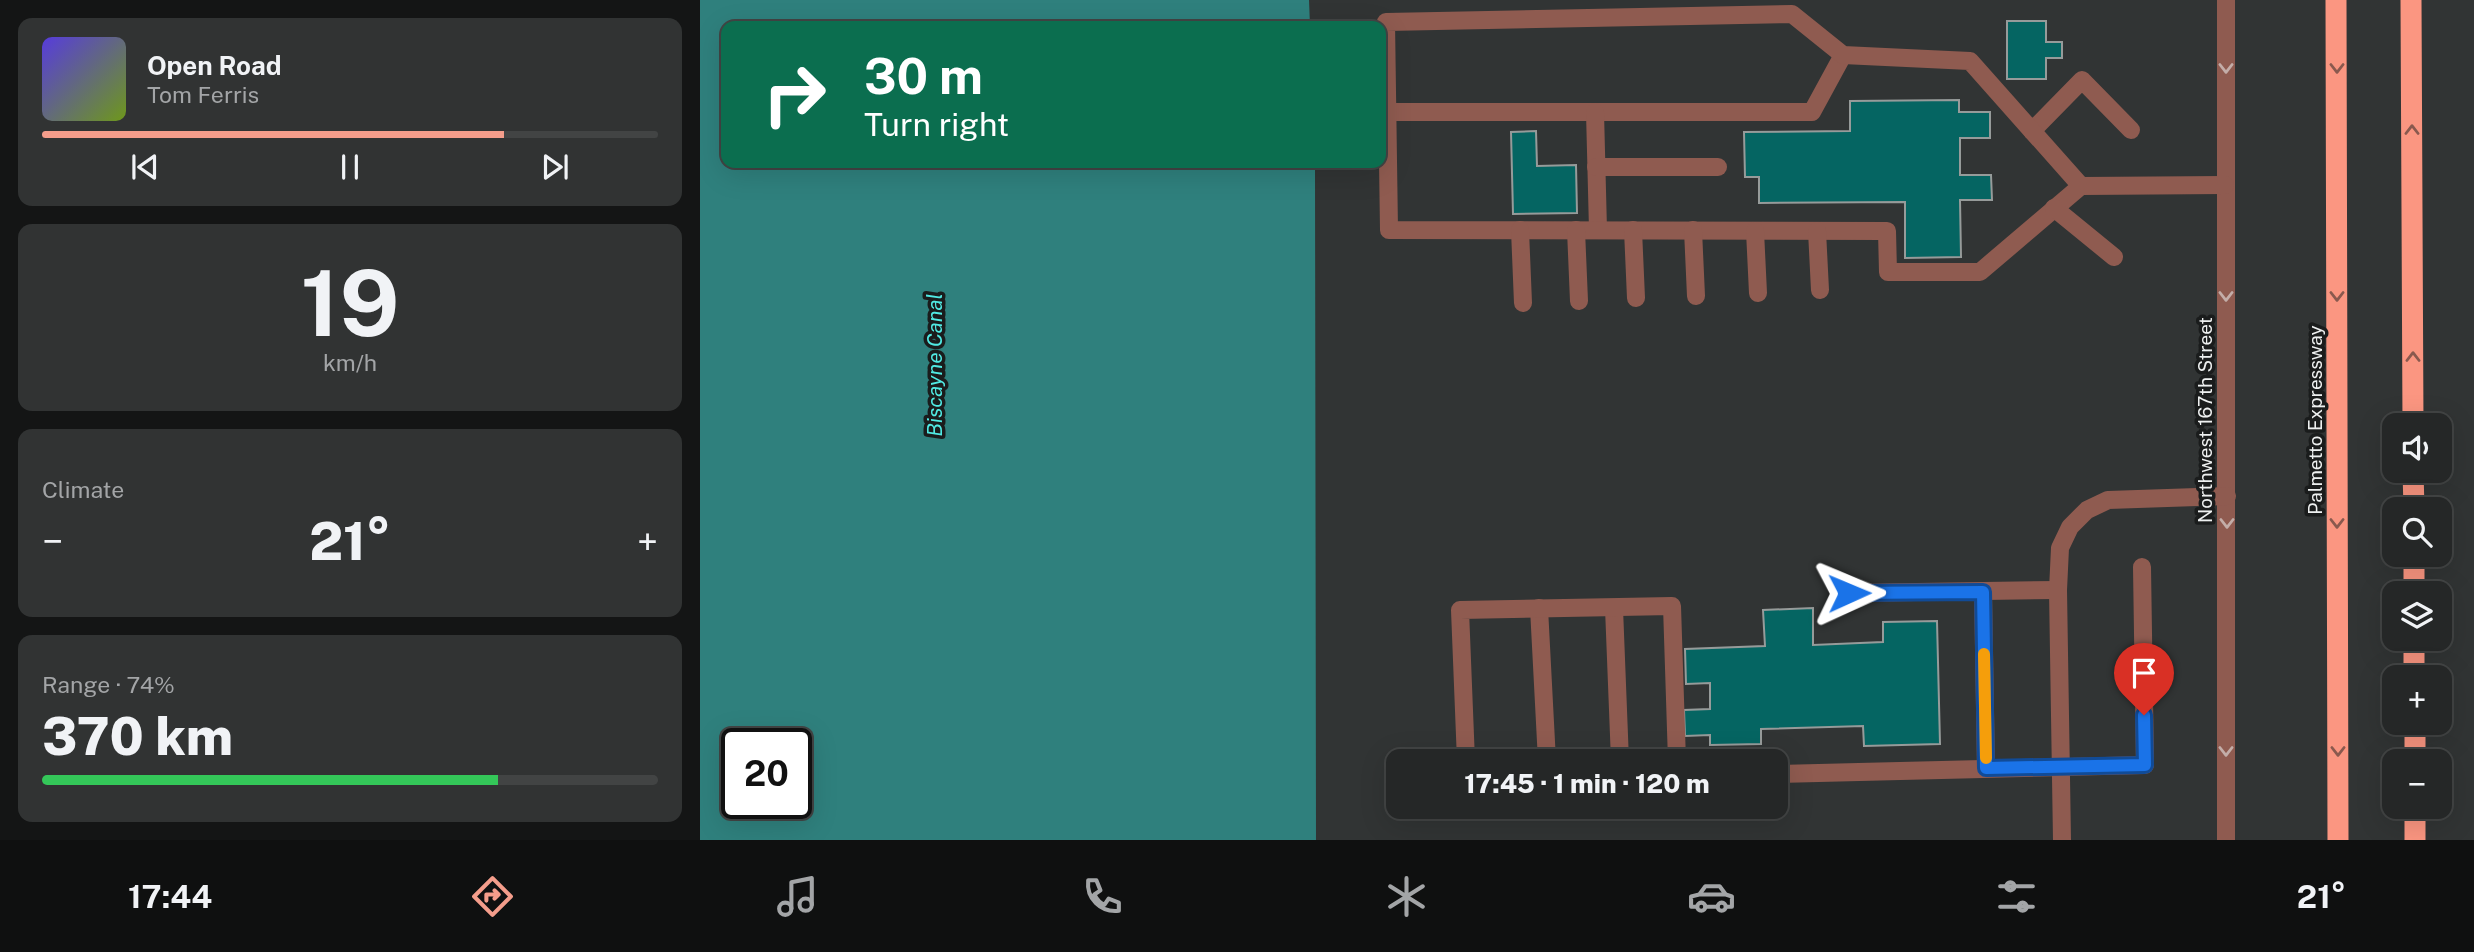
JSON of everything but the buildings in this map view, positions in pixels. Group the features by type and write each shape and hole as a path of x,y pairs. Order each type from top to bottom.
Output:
{"highway":[{"name":"Palmetto Expressway","path":"2336,0 2338,840"},
{"path":"2411,0 2413,413"},
{"path":"2415,819 2415,840"}],"street":[{"name":"Northwest 167th Street","path":"2226,0 2226,840"},
{"path":"2081,186 1970,61 1843,55 1792,14 1386,22 1389,230 1887,231 1888,272 1980,272 2081,186 2225,185"},
{"path":"1387,111 1812,112 1843,55"},
{"path":"2032,131 2082,80 2131,130"},
{"path":"1595,112 1598,230"},
{"path":"1597,167 1718,167"},
{"path":"2054,208 2114,257"},
{"path":"1520,230 1523,303"},
{"path":"1576,230 1579,301"},
{"path":"1633,230 1636,298"},
{"path":"1693,230 1696,296"},
{"path":"1755,231 1758,293"},
{"path":"1817,231 1820,290"},
{"path":"2062,840 2057,590 2060,548 2070,527 2087,510 2108,500 2227,496"},
{"path":"1788,774 2145,765 2142,567"},
{"path":"1849,593 2057,590"},
{"path":"1983,592 1986,768"},
{"path":"1466,749 1460,610 1672,606 1677,749"},
{"path":"1539,608 1546,749"},
{"path":"1614,608 1620,749"}],"water":[{"name":"Biscayne Canal","path":"700,0 1309,0 1310,21 721,21 721,168 1315,168 1316,840 700,840"}],"slow traffic":[{"path":"1984,654 1986,758"}],"route":[{"path":"1849,593 1983,592 1986,768 2145,765 2144,715"}]}
